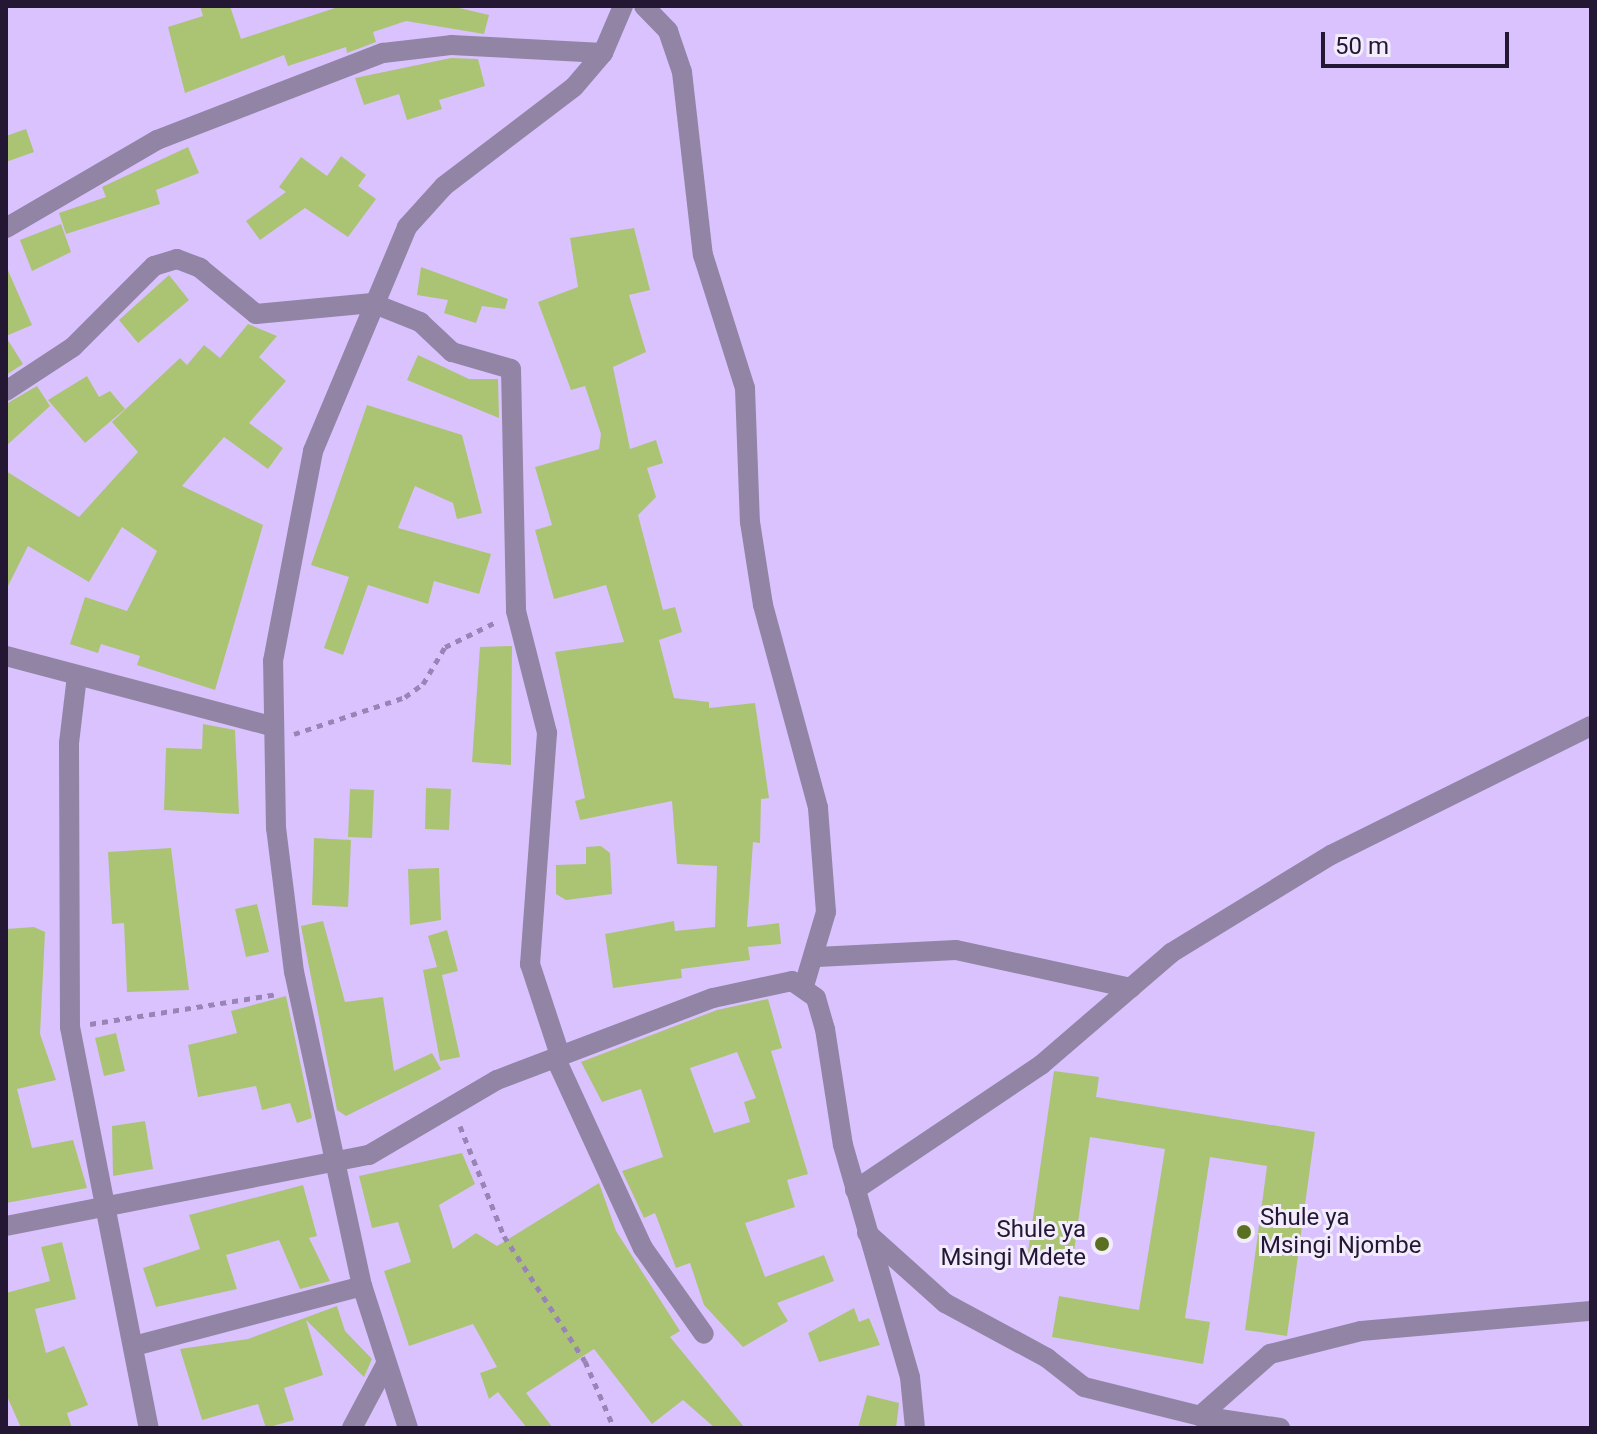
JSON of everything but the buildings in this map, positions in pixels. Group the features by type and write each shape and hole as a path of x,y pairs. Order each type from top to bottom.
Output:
{"street":[{"path":"408,1428 385,1366 362,1286 299,991 282,884 272,732 275,647 313,451 372,303 424,206 574,87 603,53 623,6"},
{"path":"644,6 677,49 703,255 745,388 758,579 818,808 826,900 817,957 804,986"},
{"path":"6,228 157,140 383,53 451,45 603,53"},
{"path":"6,391 73,347 161,262 186,259 256,314 372,303 420,322 452,352 503,362 514,373 518,615 547,733 530,964 557,1056 643,1248 704,1334"},
{"path":"6,656 272,732"},
{"path":"77,676 69,743 70,1027 149,1428"},
{"path":"855,1190 1041,1065 1171,953 1331,855 1591,726"},
{"path":"817,957 956,950 1131,988"},
{"path":"6,1226 108,1208 391,1147 497,1080 557,1056 759,984 804,986"},
{"path":"804,986 825,1029 855,1190 910,1377 915,1428"},
{"path":"867,1233 945,1303 1047,1358 1084,1387 1200,1416 1280,1428"},
{"path":"134,1346 362,1286"},
{"path":"1200,1416 1270,1354 1361,1331 1591,1311"},
{"path":"352,1428 385,1366"}],"path":[{"path":"272,732 405,697 461,634 518,615"},
{"path":"70,1027 299,991"},
{"path":"454,1110 504,1236 585,1361 614,1428"}],"place":[{"name":"Shule ya Msingi Njombe","path":"1244,1232"},
{"name":"Shule ya Msingi Mdete","path":"1102,1244"}]}
